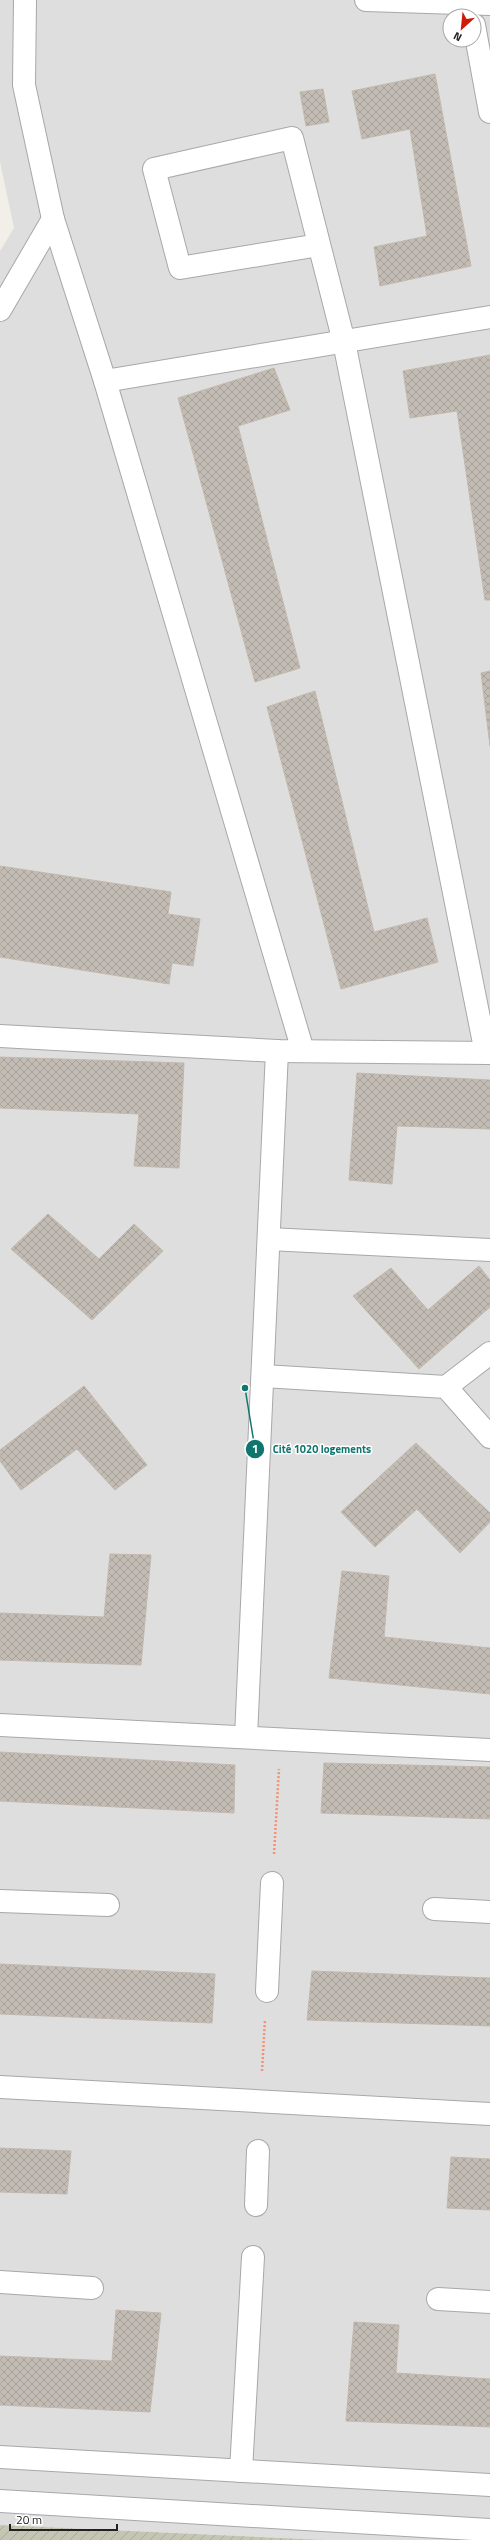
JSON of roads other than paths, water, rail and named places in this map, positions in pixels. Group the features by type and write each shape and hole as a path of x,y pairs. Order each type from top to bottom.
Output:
{"street":[{"path":"25,0 24,85 53,219 105,381 303,1051"},
{"path":"366,0 478,8"},
{"path":"478,48 490,112"},
{"path":"0,1036 277,1051 488,1053 344,342 292,138 154,169 180,268 319,245"},
{"path":"0,310 53,219"},
{"path":"105,381 490,317"},
{"path":"246,1737 277,1051"},
{"path":"269,1239 490,1250"},
{"path":"263,1376 446,1387 490,1353"},
{"path":"446,1387 490,1437"},
{"path":"0,1725 280,1738 490,1750"},
{"path":"267,1991 272,1883"},
{"path":"0,1901 108,1905"},
{"path":"434,1909 490,1912"},
{"path":"0,2087 490,2114"},
{"path":"256,2206 258,2151"},
{"path":"241,2471 253,2257"},
{"path":"0,2282 92,2288"},
{"path":"438,2298 490,2302"},
{"path":"0,2457 490,2486"},
{"path":"0,2501 490,2530"}],"place":[{"name":"Cité 1020 logements","path":"245,1388"}]}
